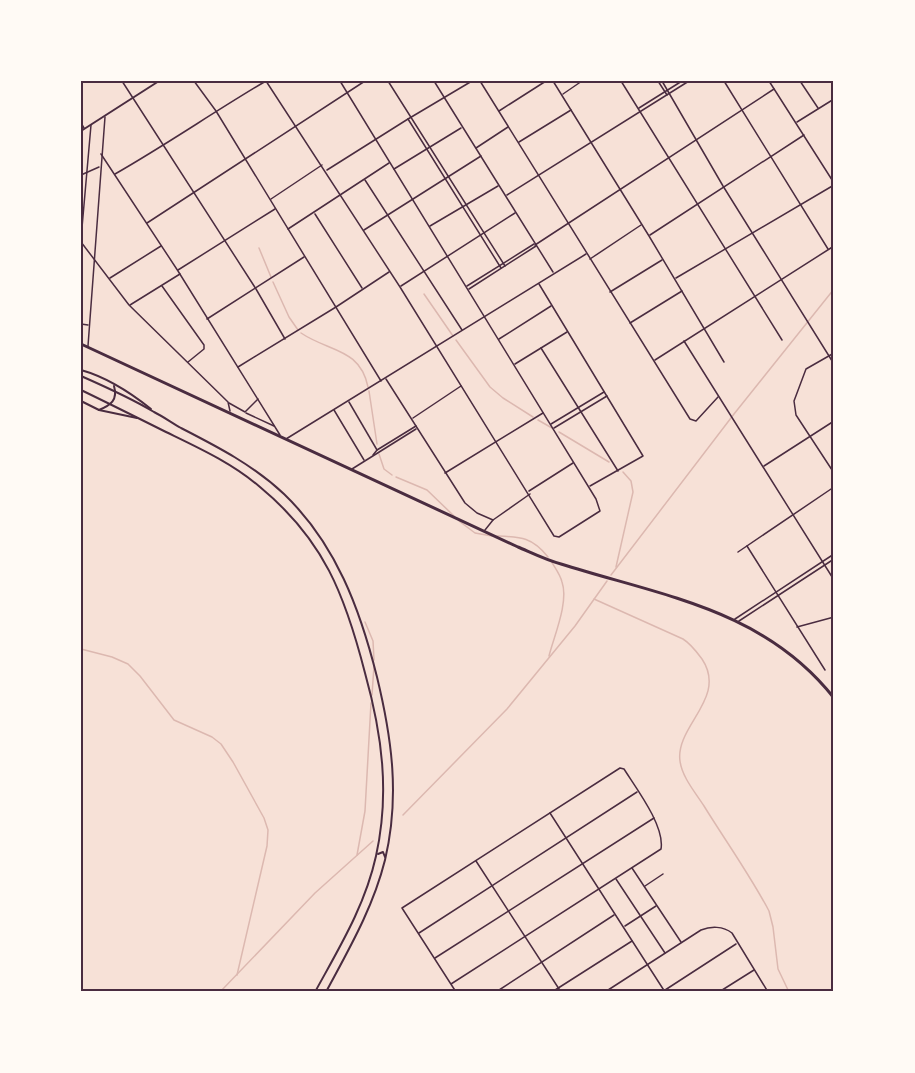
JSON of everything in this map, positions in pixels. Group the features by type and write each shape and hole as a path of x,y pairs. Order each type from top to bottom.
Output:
{"highway":[{"path":"81,344 350,470 559,564 682,599 737,620 783,649 808,669 834,698"}],"street":[{"path":"122,81 256,289 285,339"},
{"path":"81,123 83,130 159,81"},
{"path":"195,81 216,111 381,381"},
{"path":"115,174 267,81 400,287 554,536 559,537 600,511 600,507 340,81"},
{"path":"145,224 365,81"},
{"path":"388,81 504,264"},
{"path":"434,81 553,273"},
{"path":"326,171 376,138 472,81"},
{"path":"480,81 692,420 696,421 718,397"},
{"path":"499,111 546,81"},
{"path":"553,81 724,362"},
{"path":"562,94 582,81"},
{"path":"621,81 696,205 782,339"},
{"path":"658,81 834,364"},
{"path":"662,81 667,93"},
{"path":"667,93 681,81"},
{"path":"506,196 639,110 689,81"},
{"path":"724,81 828,249"},
{"path":"675,279 834,184 769,81"},
{"path":"800,81 818,109"},
{"path":"467,288 774,89"},
{"path":"796,123 834,99"},
{"path":"518,142 572,110"},
{"path":"87,347 105,116"},
{"path":"408,119 500,267"},
{"path":"91,124 81,240 129,305 228,402 275,426"},
{"path":"394,169 462,127"},
{"path":"476,148 509,127"},
{"path":"649,236 804,135"},
{"path":"101,154 284,439 437,348 553,273 587,254"},
{"path":"363,230 481,156"},
{"path":"288,229 390,162"},
{"path":"270,199 322,165"},
{"path":"81,175 100,166"},
{"path":"365,180 463,331"},
{"path":"430,226 499,185"},
{"path":"178,271 275,209"},
{"path":"314,212 362,289"},
{"path":"400,287 516,212"},
{"path":"590,259 642,225"},
{"path":"109,278 161,246"},
{"path":"654,360 834,246"},
{"path":"207,319 305,257"},
{"path":"610,292 663,259"},
{"path":"238,368 389,271"},
{"path":"129,305 180,274"},
{"path":"538,284 643,456 595,485 589,486"},
{"path":"162,286 204,345 204,349 188,362"},
{"path":"630,323 682,291"},
{"path":"499,340 552,306"},
{"path":"81,324 89,325"},
{"path":"514,364 568,332"},
{"path":"684,341 834,580"},
{"path":"541,348 618,472"},
{"path":"834,353 806,369 794,401 794,410 834,473"},
{"path":"81,370 113,384 182,428 230,453 258,472 284,494 314,528 347,583 364,630 390,731 394,800 385,860 374,898 361,928 326,992"},
{"path":"81,376 156,412"},
{"path":"386,378 465,503 477,513 493,520"},
{"path":"99,410 111,405 115,399 116,392 113,384"},
{"path":"412,419 462,386"},
{"path":"81,390 213,455 261,488 300,525 331,573 344,600 353,627 381,740 384,796 376,858 361,906 315,992"},
{"path":"551,424 604,392"},
{"path":"554,429 607,396"},
{"path":"245,412 258,399"},
{"path":"81,400 99,410 140,419"},
{"path":"348,401 377,450"},
{"path":"228,402 230,414"},
{"path":"334,410 364,461"},
{"path":"445,473 544,413"},
{"path":"763,467 834,421"},
{"path":"372,456 377,450 416,428"},
{"path":"350,470 416,428"},
{"path":"485,531 493,520 574,462"},
{"path":"738,552 834,488"},
{"path":"747,546 825,670"},
{"path":"737,620 834,554"},
{"path":"737,620 834,559"},
{"path":"798,627 834,617"},
{"path":"451,984 661,849 660,830 624,770 620,768 402,908 456,992"},
{"path":"419,934 638,792"},
{"path":"550,813 664,991 737,944"},
{"path":"435,958 654,818"},
{"path":"376,858 382,851 385,860"},
{"path":"476,860 561,992"},
{"path":"632,868 681,943"},
{"path":"644,886 663,874"},
{"path":"616,878 665,953"},
{"path":"623,927 656,905"},
{"path":"496,992 615,914"},
{"path":"605,992 701,930 711,928 728,930 732,933 768,992"},
{"path":"552,992 632,941"},
{"path":"719,992 754,969"},
{"path":"323,977 331,982"}],"waterway":[{"path":"259,248 271,277"},
{"path":"273,282 289,317 298,330"},
{"path":"611,575 734,414 834,289"},
{"path":"424,294 453,336"},
{"path":"301,333 351,358 364,374 368,387"},
{"path":"456,340 490,387 533,417"},
{"path":"369,391 377,444"},
{"path":"538,420 552,428"},
{"path":"559,432 609,462"},
{"path":"379,454 384,469 392,475"},
{"path":"616,567 633,492 631,481 623,472"},
{"path":"396,477 427,490 454,516"},
{"path":"459,521 475,533 492,536"},
{"path":"497,536 526,539 537,545 548,557"},
{"path":"549,656 564,599 561,579 551,561"},
{"path":"403,815 507,709 575,626 607,581"},
{"path":"594,599 683,639 702,659 708,673 709,686 699,712 685,736 681,748 681,767 689,784 746,871 769,911 778,969 789,992"},
{"path":"365,622 373,641 374,660"},
{"path":"81,649 112,657 128,664 174,720 212,737 221,744 264,818 268,830 267,846 237,975"},
{"path":"372,695 374,666"},
{"path":"357,855 365,811 371,703"},
{"path":"220,992 315,893 373,841"}]}
